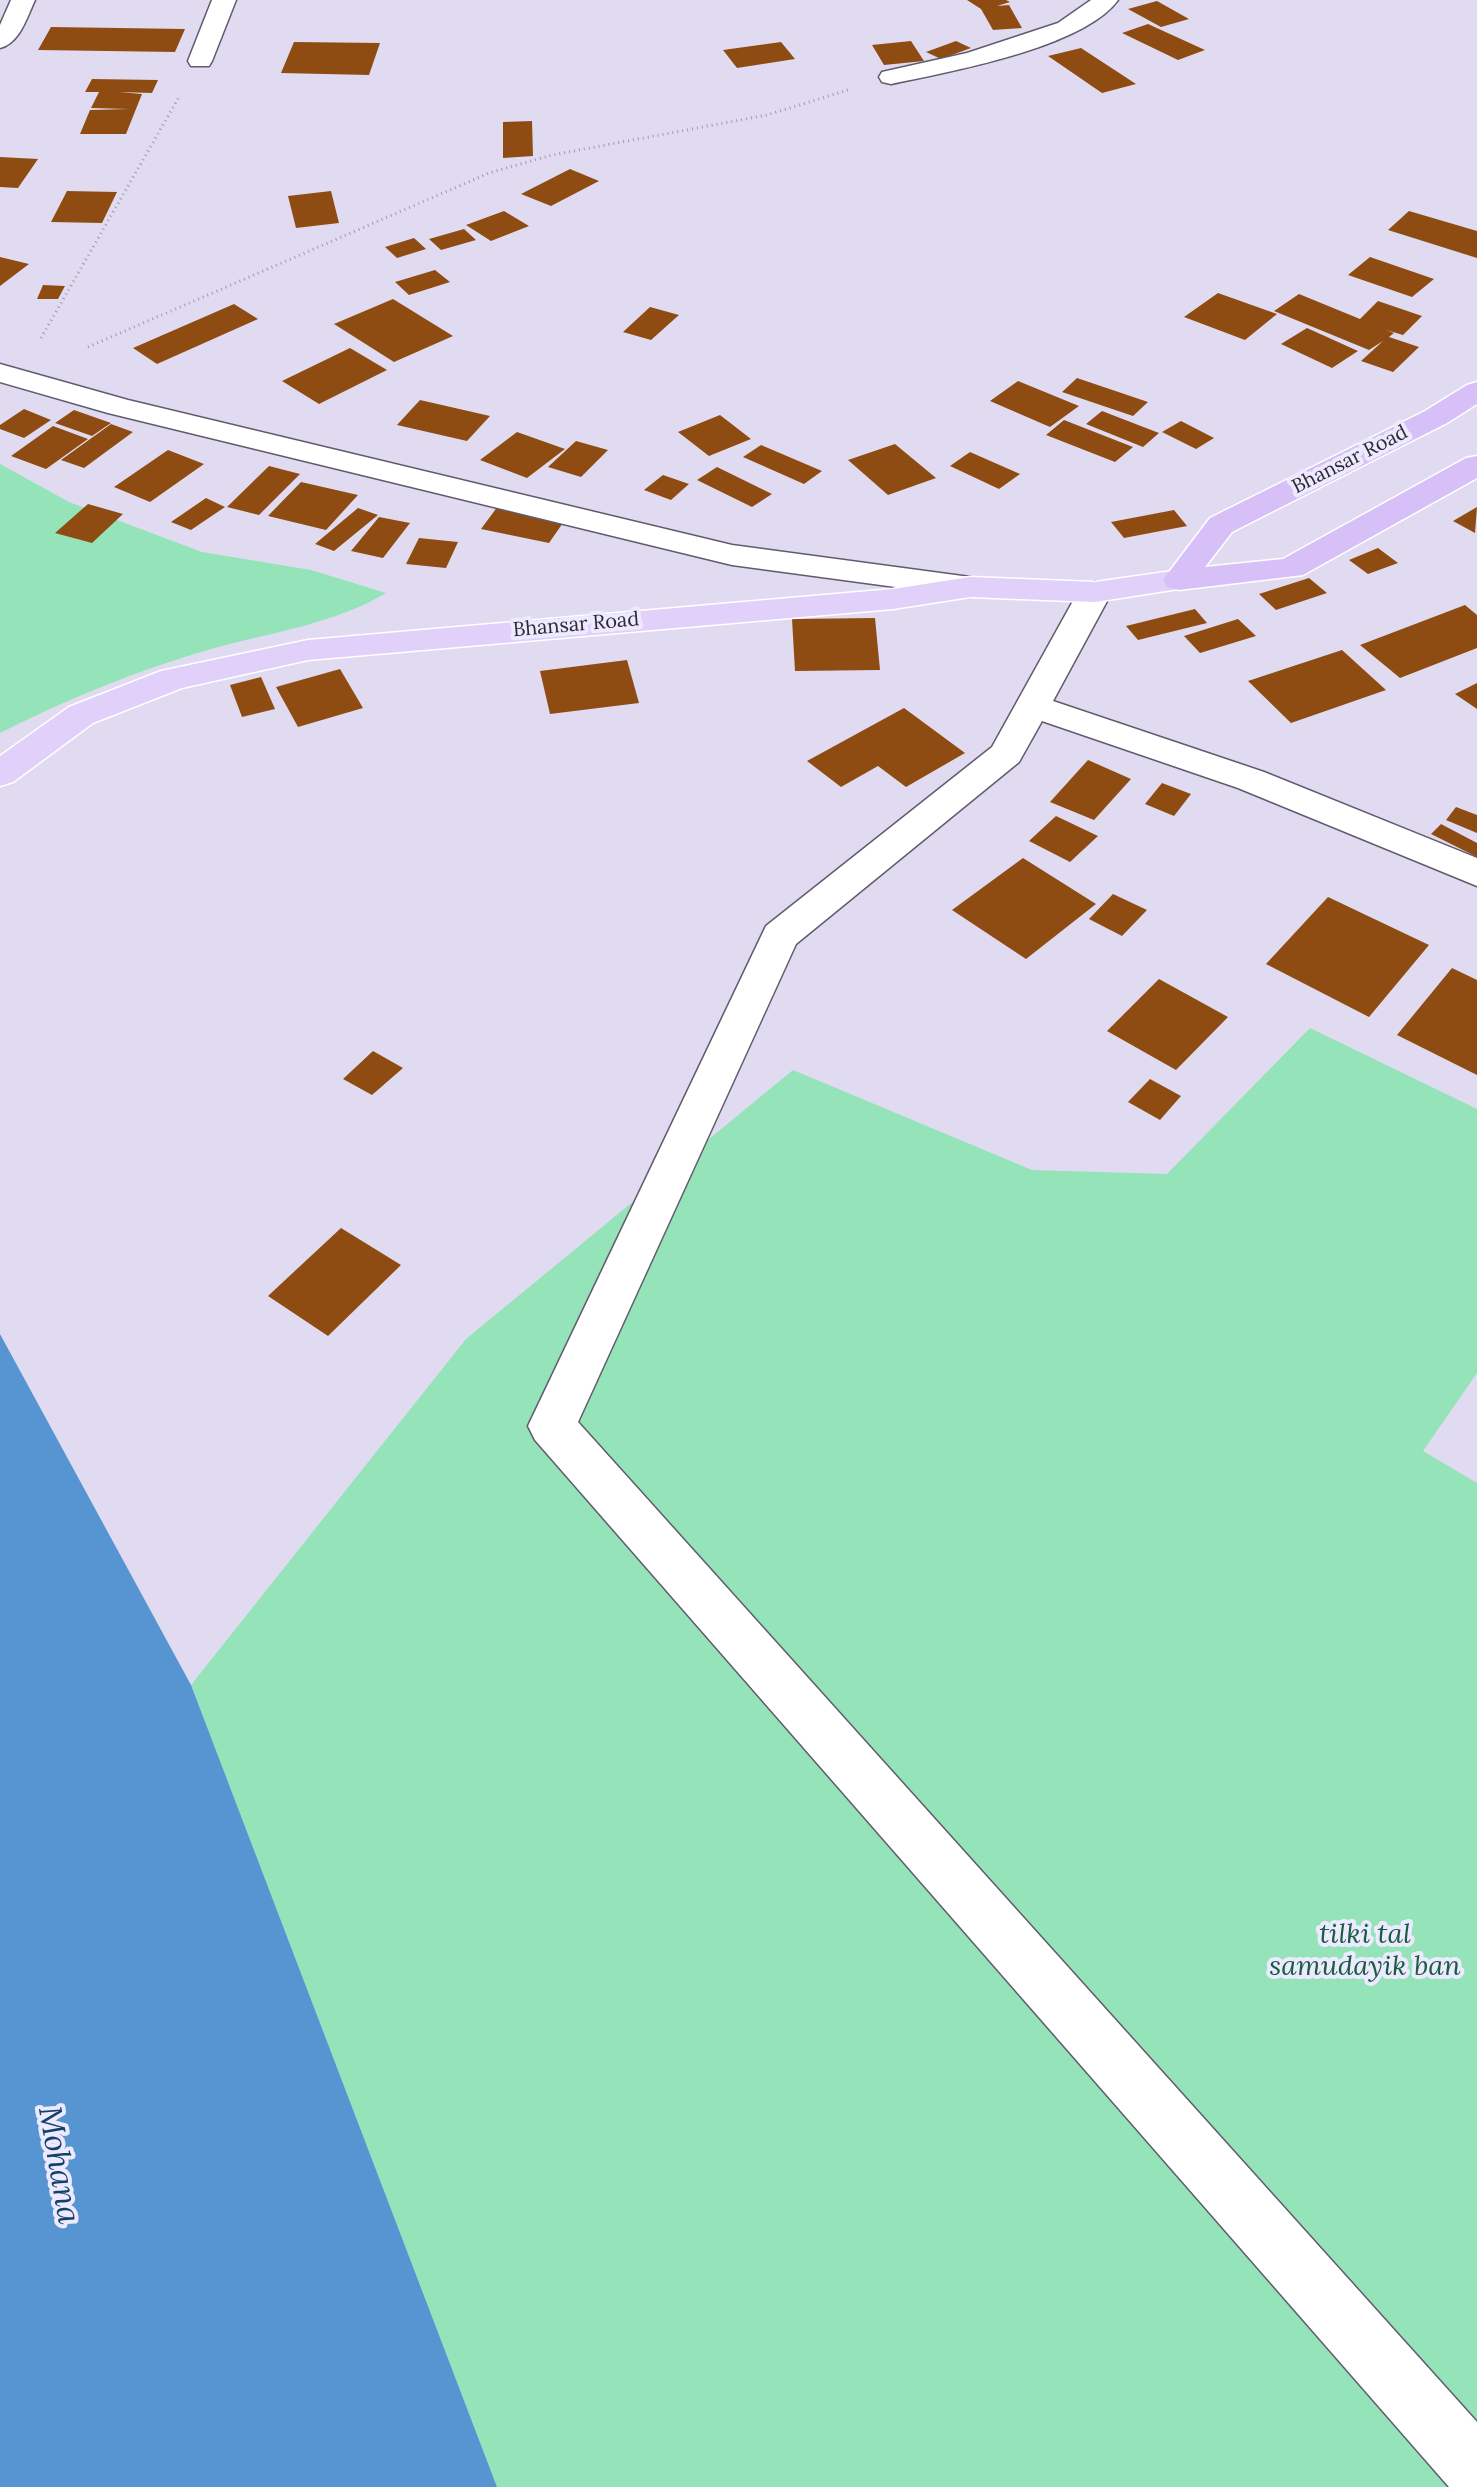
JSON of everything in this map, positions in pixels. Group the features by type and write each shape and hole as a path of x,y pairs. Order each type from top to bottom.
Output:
{"highway":[{"name":"Bhansar Road","path":"1179,580 1221,525 1436,417 1477,391"},
{"path":"1179,580 1291,568 1477,465"}],"main road":[{"name":"Bhansar Road","path":"0,774 81,715 173,679 308,650 893,599 970,587 1095,592 1179,580"}],"street":[{"path":"0,41 11,27 23,0"},
{"path":"200,61 224,0"},
{"path":"891,77 973,59 1066,28 1106,0"},
{"path":"9,376 119,407 732,555 970,587"},
{"path":"1095,592 1006,754 780,936 552,1426 1477,2470"},
{"path":"1033,706 1251,780 1477,873"}],"path":[{"path":"9,376 200,61"},
{"path":"9,376 489,173 552,155 767,115 891,77"}],"green space":[{"path":"0,464 69,502 202,552 311,570 386,593 345,613 211,649 130,676 51,708 0,733"},
{"name":"tilki tal samudayik ban","path":"1310,1028 1477,1109 1477,1373 1423,1451 1477,1483 1477,2487 497,2487 191,1685 466,1339 793,1070 1032,1170 1167,1174"}],"water":[{"name":"Mohana","path":"0,1334 191,1685 497,2487 0,2487"}],"building":[{"path":"967,0 1010,2 997,6 1009,5 1022,28 993,30 981,9"},
{"path":"1157,1 1189,19 1161,27 1128,9"},
{"path":"1148,24 1205,50 1178,60 1122,33"},
{"path":"51,27 185,29 175,52 38,50"},
{"path":"911,41 924,61 884,65 872,45"},
{"path":"956,41 971,48 941,59 926,52"},
{"path":"294,42 380,43 369,75 281,73"},
{"path":"781,42 795,59 737,68 723,50"},
{"path":"1081,48 1136,84 1102,93 1048,56"},
{"path":"92,79 158,80 152,93 119,92 142,94 126,134 80,134 90,110 129,109 91,108 99,92 85,92"},
{"path":"532,121 533,156 503,158 503,122"},
{"path":"0,157 38,159 18,188 0,187"},
{"path":"570,169 599,181 551,206 521,194"},
{"path":"67,191 117,192 102,223 51,222"},
{"path":"331,191 339,223 296,228 288,196"},
{"path":"504,211 529,226 491,241 466,225"},
{"path":"1409,211 1477,231 1477,258 1388,230"},
{"path":"464,229 476,240 441,250 429,239"},
{"path":"414,238 426,249 397,258 385,247"},
{"path":"0,257 29,264 0,286"},
{"path":"1370,257 1434,279 1412,297 1348,275"},
{"path":"435,270 450,282 409,295 395,282"},
{"path":"43,285 65,286 58,299 37,299"},
{"path":"1218,293 1277,314 1245,340 1184,317"},
{"path":"1299,294 1360,319 1378,301 1422,316 1403,335 1386,330 1394,333 1389,337 1419,347 1393,372 1361,361 1383,341 1369,350 1274,311"},
{"path":"393,299 453,336 394,362 334,324"},
{"path":"234,304 258,319 157,364 133,348"},
{"path":"650,307 679,315 651,340 623,332"},
{"path":"1307,328 1358,351 1332,368 1281,344"},
{"path":"350,348 387,370 319,404 282,381"},
{"path":"1077,378 1148,402 1133,416 1062,392"},
{"path":"1018,381 1079,406 1050,427 990,401"},
{"path":"420,400 490,416 467,441 397,425"},
{"path":"24,409 51,420 24,438 0,429 0,425"},
{"path":"74,410 111,423 92,436 55,423"},
{"path":"1102,411 1159,433 1143,447 1086,424"},
{"path":"720,415 751,439 709,456 678,432"},
{"path":"1064,420 1133,447 1115,462 1046,435"},
{"path":"1181,421 1214,438 1196,449 1162,432"},
{"path":"111,424 133,432 84,468 61,460"},
{"path":"53,426 88,439 46,469 11,456"},
{"path":"517,432 565,449 527,478 480,460"},
{"path":"576,441 608,450 581,477 548,467"},
{"path":"895,444 936,478 888,495 848,460"},
{"path":"761,445 822,471 804,484 743,457"},
{"path":"168,450 204,464 150,502 114,487"},
{"path":"970,452 1020,474 999,489 950,466"},
{"path":"269,466 300,474 259,515 227,507"},
{"path":"717,467 772,494 752,507 697,480"},
{"path":"663,475 689,484 671,500 644,490"},
{"path":"301,482 358,495 326,530 268,516"},
{"path":"206,498 225,507 191,530 171,522"},
{"path":"88,504 123,514 92,543 55,533"},
{"path":"498,506 565,520 549,543 481,529"},
{"path":"1477,507 1475,533 1453,521"},
{"path":"358,508 378,515 334,551 315,544"},
{"path":"1174,510 1187,526 1124,538 1111,522"},
{"path":"379,517 410,523 383,558 351,551"},
{"path":"419,538 458,542 446,568 406,564"},
{"path":"1378,548 1398,563 1368,574 1349,560"},
{"path":"1309,578 1327,593 1276,610 1259,594"},
{"path":"1465,605 1477,615 1477,648 1400,678 1360,645"},
{"path":"1195,609 1207,623 1138,640 1126,626"},
{"path":"875,618 880,670 795,671 792,619"},
{"path":"1238,619 1256,636 1200,653 1184,636"},
{"path":"1342,650 1386,690 1291,723 1248,681"},
{"path":"627,660 639,703 550,714 540,671"},
{"path":"340,669 363,708 298,727 276,687"},
{"path":"261,677 275,709 242,717 230,685"},
{"path":"1477,683 1477,709 1455,694"},
{"path":"904,708 965,753 906,787 878,766 841,787 807,761"},
{"path":"1088,760 1131,779 1094,820 1050,802"},
{"path":"1162,783 1191,794 1174,816 1145,804"},
{"path":"1456,807 1477,815 1477,833 1446,820"},
{"path":"1056,816 1098,836 1070,862 1029,841"},
{"path":"1441,824 1477,843 1477,857 1431,834"},
{"path":"1023,858 1096,904 1026,959 952,910"},
{"path":"1113,894 1147,910 1122,936 1089,919"},
{"path":"1328,897 1429,945 1369,1017 1266,964"},
{"path":"1452,968 1477,980 1477,1075 1397,1035"},
{"path":"1159,979 1228,1017 1176,1070 1107,1031"},
{"path":"373,1051 403,1068 372,1095 343,1079"},
{"path":"1150,1079 1181,1096 1160,1120 1128,1102"},
{"path":"341,1228 401,1265 328,1336 268,1296"}]}
